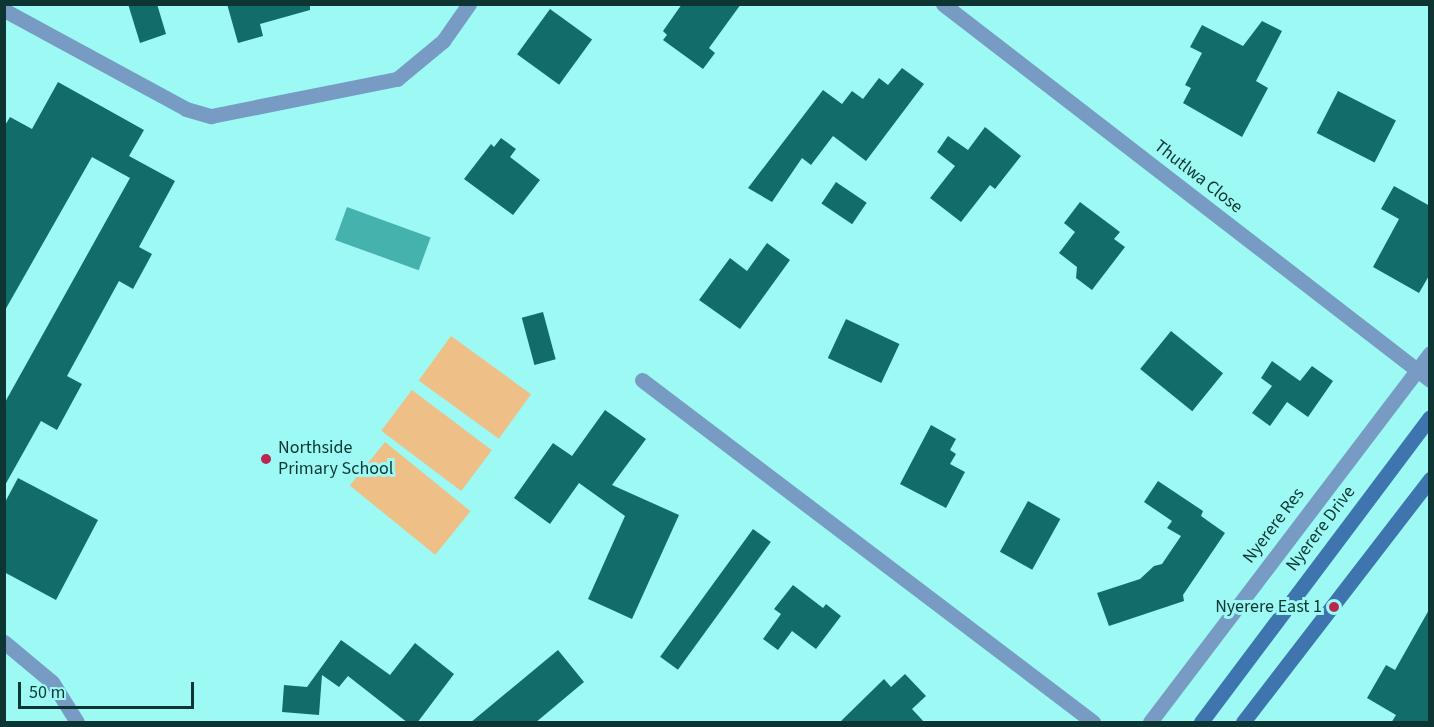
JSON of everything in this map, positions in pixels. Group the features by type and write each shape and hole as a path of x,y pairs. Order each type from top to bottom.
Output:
{"main road":[{"name":"Nyerere Drive","path":"1201,723 1430,417"},
{"path":"1243,723 1430,479"}],"street":[{"path":"4,10 186,110 210,116 397,79 443,41 469,4"},
{"name":"Thutlwa Close","path":"943,4 1430,380"},
{"name":"Nyerere Res","path":"1150,723 1430,353"},
{"path":"642,380 1093,723"},
{"path":"4,642 52,682 77,723"}],"shaded area":[{"path":"451,336 531,394 499,439 419,380"},
{"path":"412,390 492,450 461,491 381,431"},
{"path":"385,442 470,511 435,555 350,486"}],"water":[{"path":"347,207 431,237 419,270 335,240"}],"building":[{"path":"128,4 157,4 166,34 140,43"},
{"path":"227,4 310,4 310,10 260,24 263,36 238,43"},
{"path":"682,4 741,4 709,48 715,53 703,69 663,40 667,35 663,31"},
{"path":"550,9 592,40 559,85 517,54"},
{"path":"1262,21 1282,31 1256,81 1268,88 1242,137 1183,103 1191,88 1185,85 1202,53 1190,47 1202,25 1243,46"},
{"path":"902,68 924,84 866,161 833,136 811,165 802,158 772,202 748,188 823,90 842,104 852,91 863,99 879,78 888,85"},
{"path":"58,82 144,130 129,156 175,181 139,247 152,254 133,289 119,281 67,376 82,384 57,430 41,421 4,487 4,404 130,178 92,157 4,312 4,127 10,117 32,129"},
{"path":"1338,91 1396,121 1375,162 1317,133"},
{"path":"985,127 1021,156 995,189 990,185 961,222 930,198 955,166 937,152 948,136 968,150"},
{"path":"501,138 516,149 510,157 540,180 513,215 464,179 491,144 494,147"},
{"path":"836,182 867,203 852,224 821,204"},
{"path":"1394,186 1430,206 1430,274 1419,293 1373,267 1399,219 1381,209"},
{"path":"1080,202 1120,232 1114,239 1125,247 1092,290 1076,278 1077,267 1059,253 1075,232 1064,223"},
{"path":"767,243 790,260 740,329 699,300 730,258 747,271"},
{"path":"543,312 556,359 534,365 522,318"},
{"path":"846,319 899,344 881,383 828,358"},
{"path":"1171,331 1223,373 1192,411 1140,369"},
{"path":"1272,361 1300,381 1312,366 1333,381 1308,417 1287,402 1270,426 1252,413 1272,386 1261,378"},
{"path":"605,410 646,439 612,485 679,515 632,619 588,599 625,516 579,483 550,524 514,498 553,443 572,456"},
{"path":"931,425 956,439 950,450 956,454 950,464 965,472 946,508 900,484"},
{"path":"18,478 98,520 56,600 4,572 4,504"},
{"path":"1158,481 1203,511 1201,516 1225,533 1183,595 1184,601 1109,626 1097,593 1140,579 1154,566 1162,564 1181,536 1167,528 1172,521 1144,502"},
{"path":"1028,501 1060,519 1032,570 1000,552"},
{"path":"753,529 771,542 678,670 660,657"},
{"path":"793,585 823,608 826,604 841,616 816,649 792,631 778,650 763,639 781,614 774,609"},
{"path":"1430,608 1430,723 1391,723 1396,715 1367,698 1386,665 1395,670"},
{"path":"341,640 390,675 415,643 454,674 417,723 408,723 348,676 339,687 322,675 319,715 282,712 284,685 307,687"},
{"path":"558,650 584,682 535,723 470,723"},
{"path":"905,674 926,696 912,709 925,723 839,723 884,679 891,687"}],"place":[{"name":"Northside Primary School","path":"266,459"},
{"name":"Nyerere East 1","path":"1334,607"}]}
